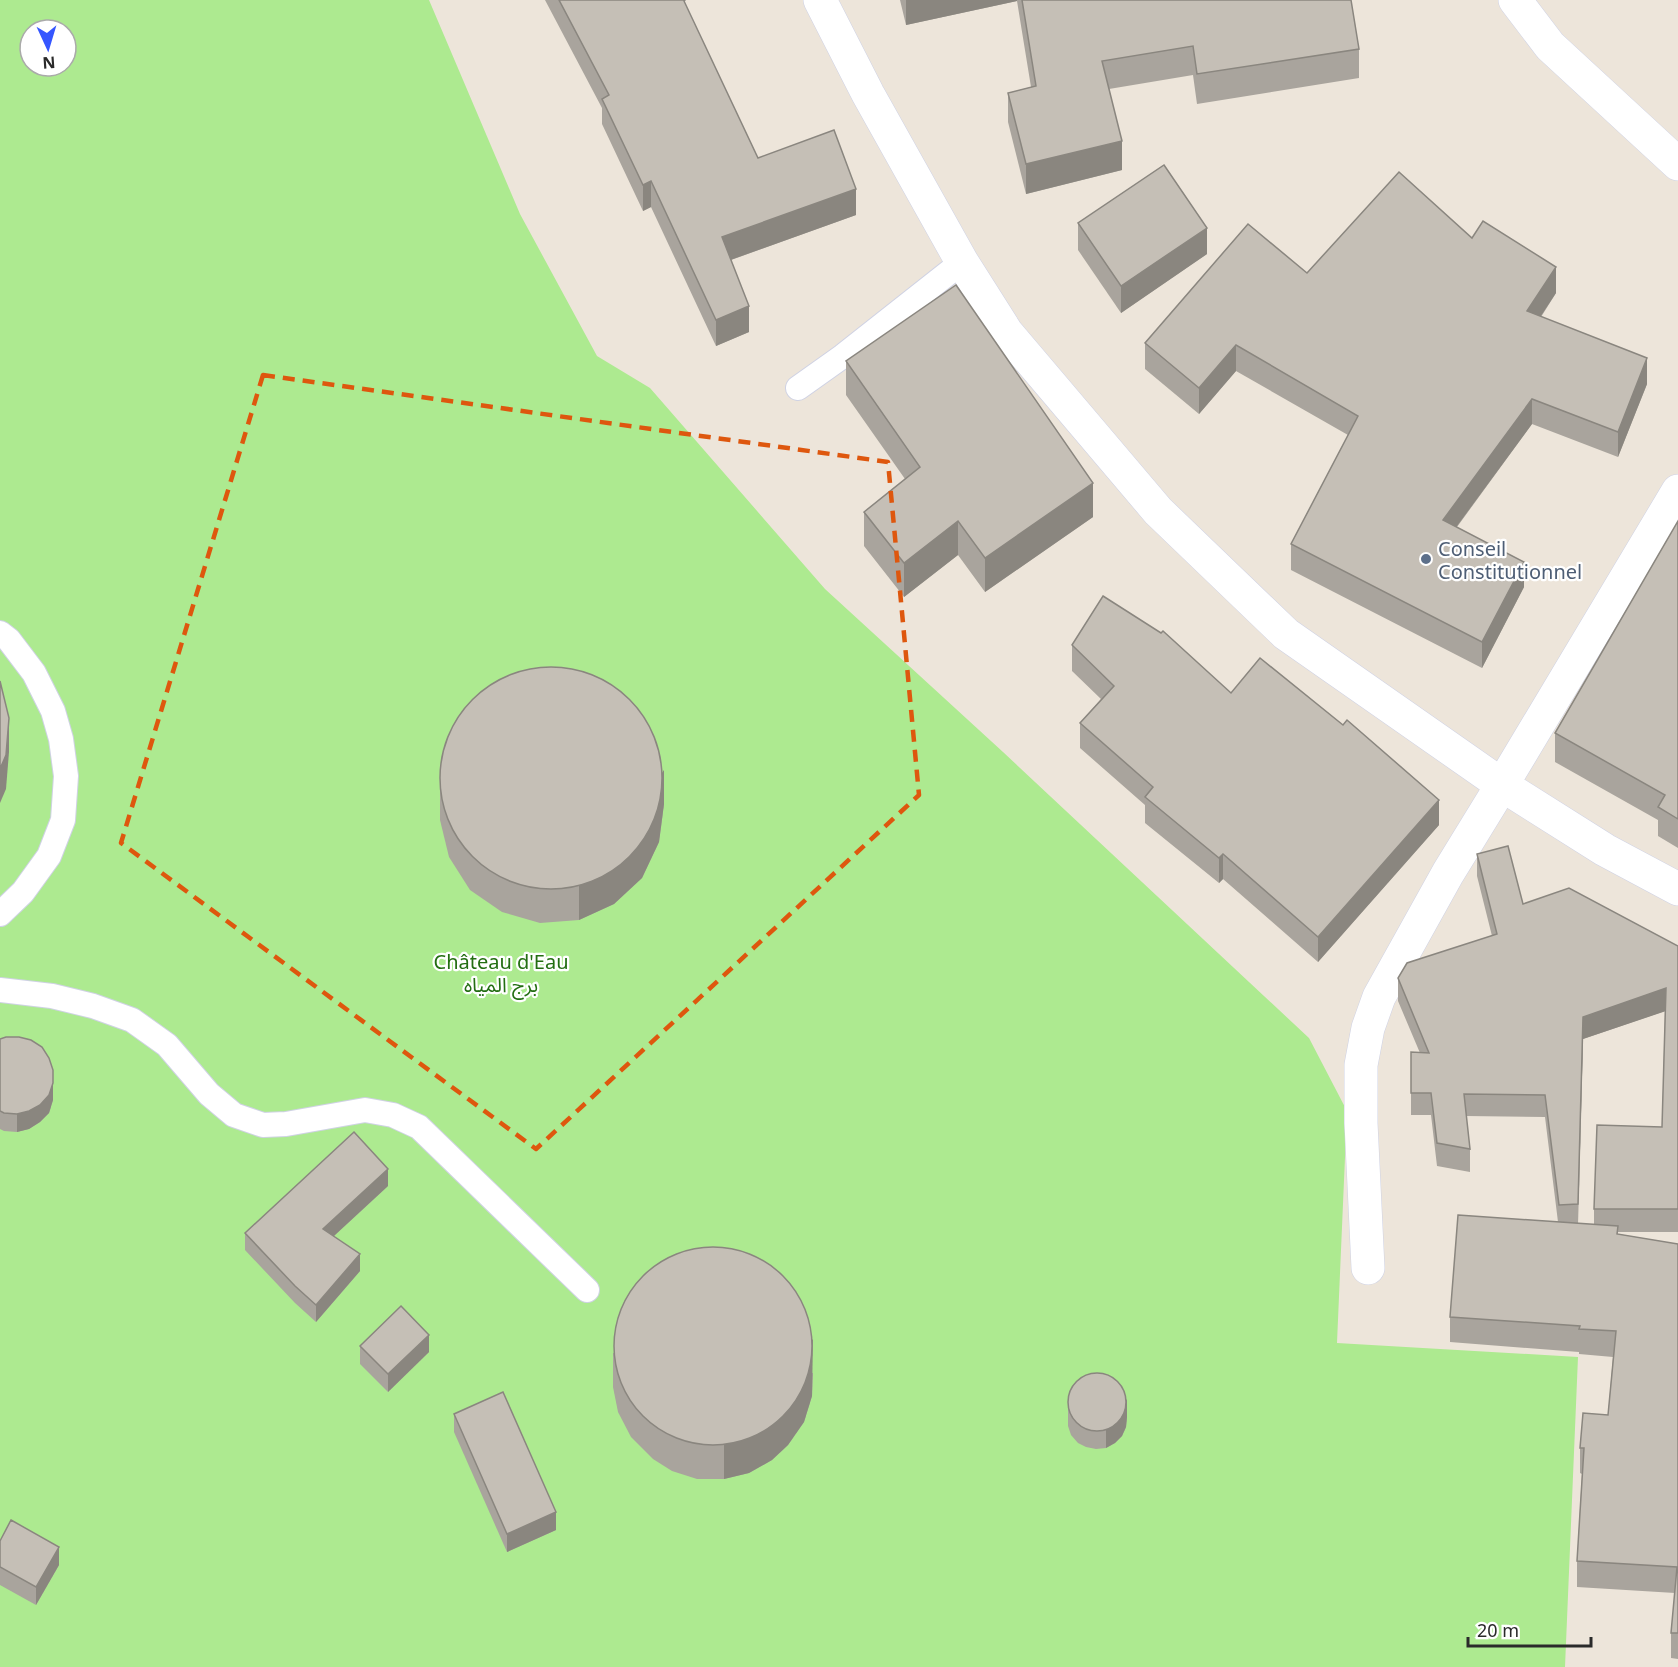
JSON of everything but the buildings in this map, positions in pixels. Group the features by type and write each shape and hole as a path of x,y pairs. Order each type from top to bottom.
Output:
{"street":[{"path":"820,0 868,94 962,262 1007,333 1158,511 1286,634 1502,785 1605,850 1678,889"},
{"path":"1515,0 1550,46 1678,164"},
{"path":"1368,1268 1361,1123 1361,1065 1368,1028 1379,997 1448,873 1678,491"}],"lane":[{"path":"798,388 843,356 962,262"},
{"path":"0,633 9,640 34,673 52,711 61,739 66,776 63,820 49,856 23,892 0,914"},
{"path":"0,990 93,1006 132,1020 167,1046 209,1094 234,1115 263,1125 286,1124 365,1110 393,1115 419,1126 587,1290"}],"highlighted area":[{"path":"263,375 888,462 919,795 536,1149 121,843"}],"green space":[{"name":"Château d'Eau برج المياه","path":"0,0 429,0 520,214 597,356 650,388 825,589 1309,1038 1347,1111 1337,1343 1578,1357 1565,1667 0,1667"}],"place":[{"name":"Conseil Constitutionnel","path":"1426,559"}]}
